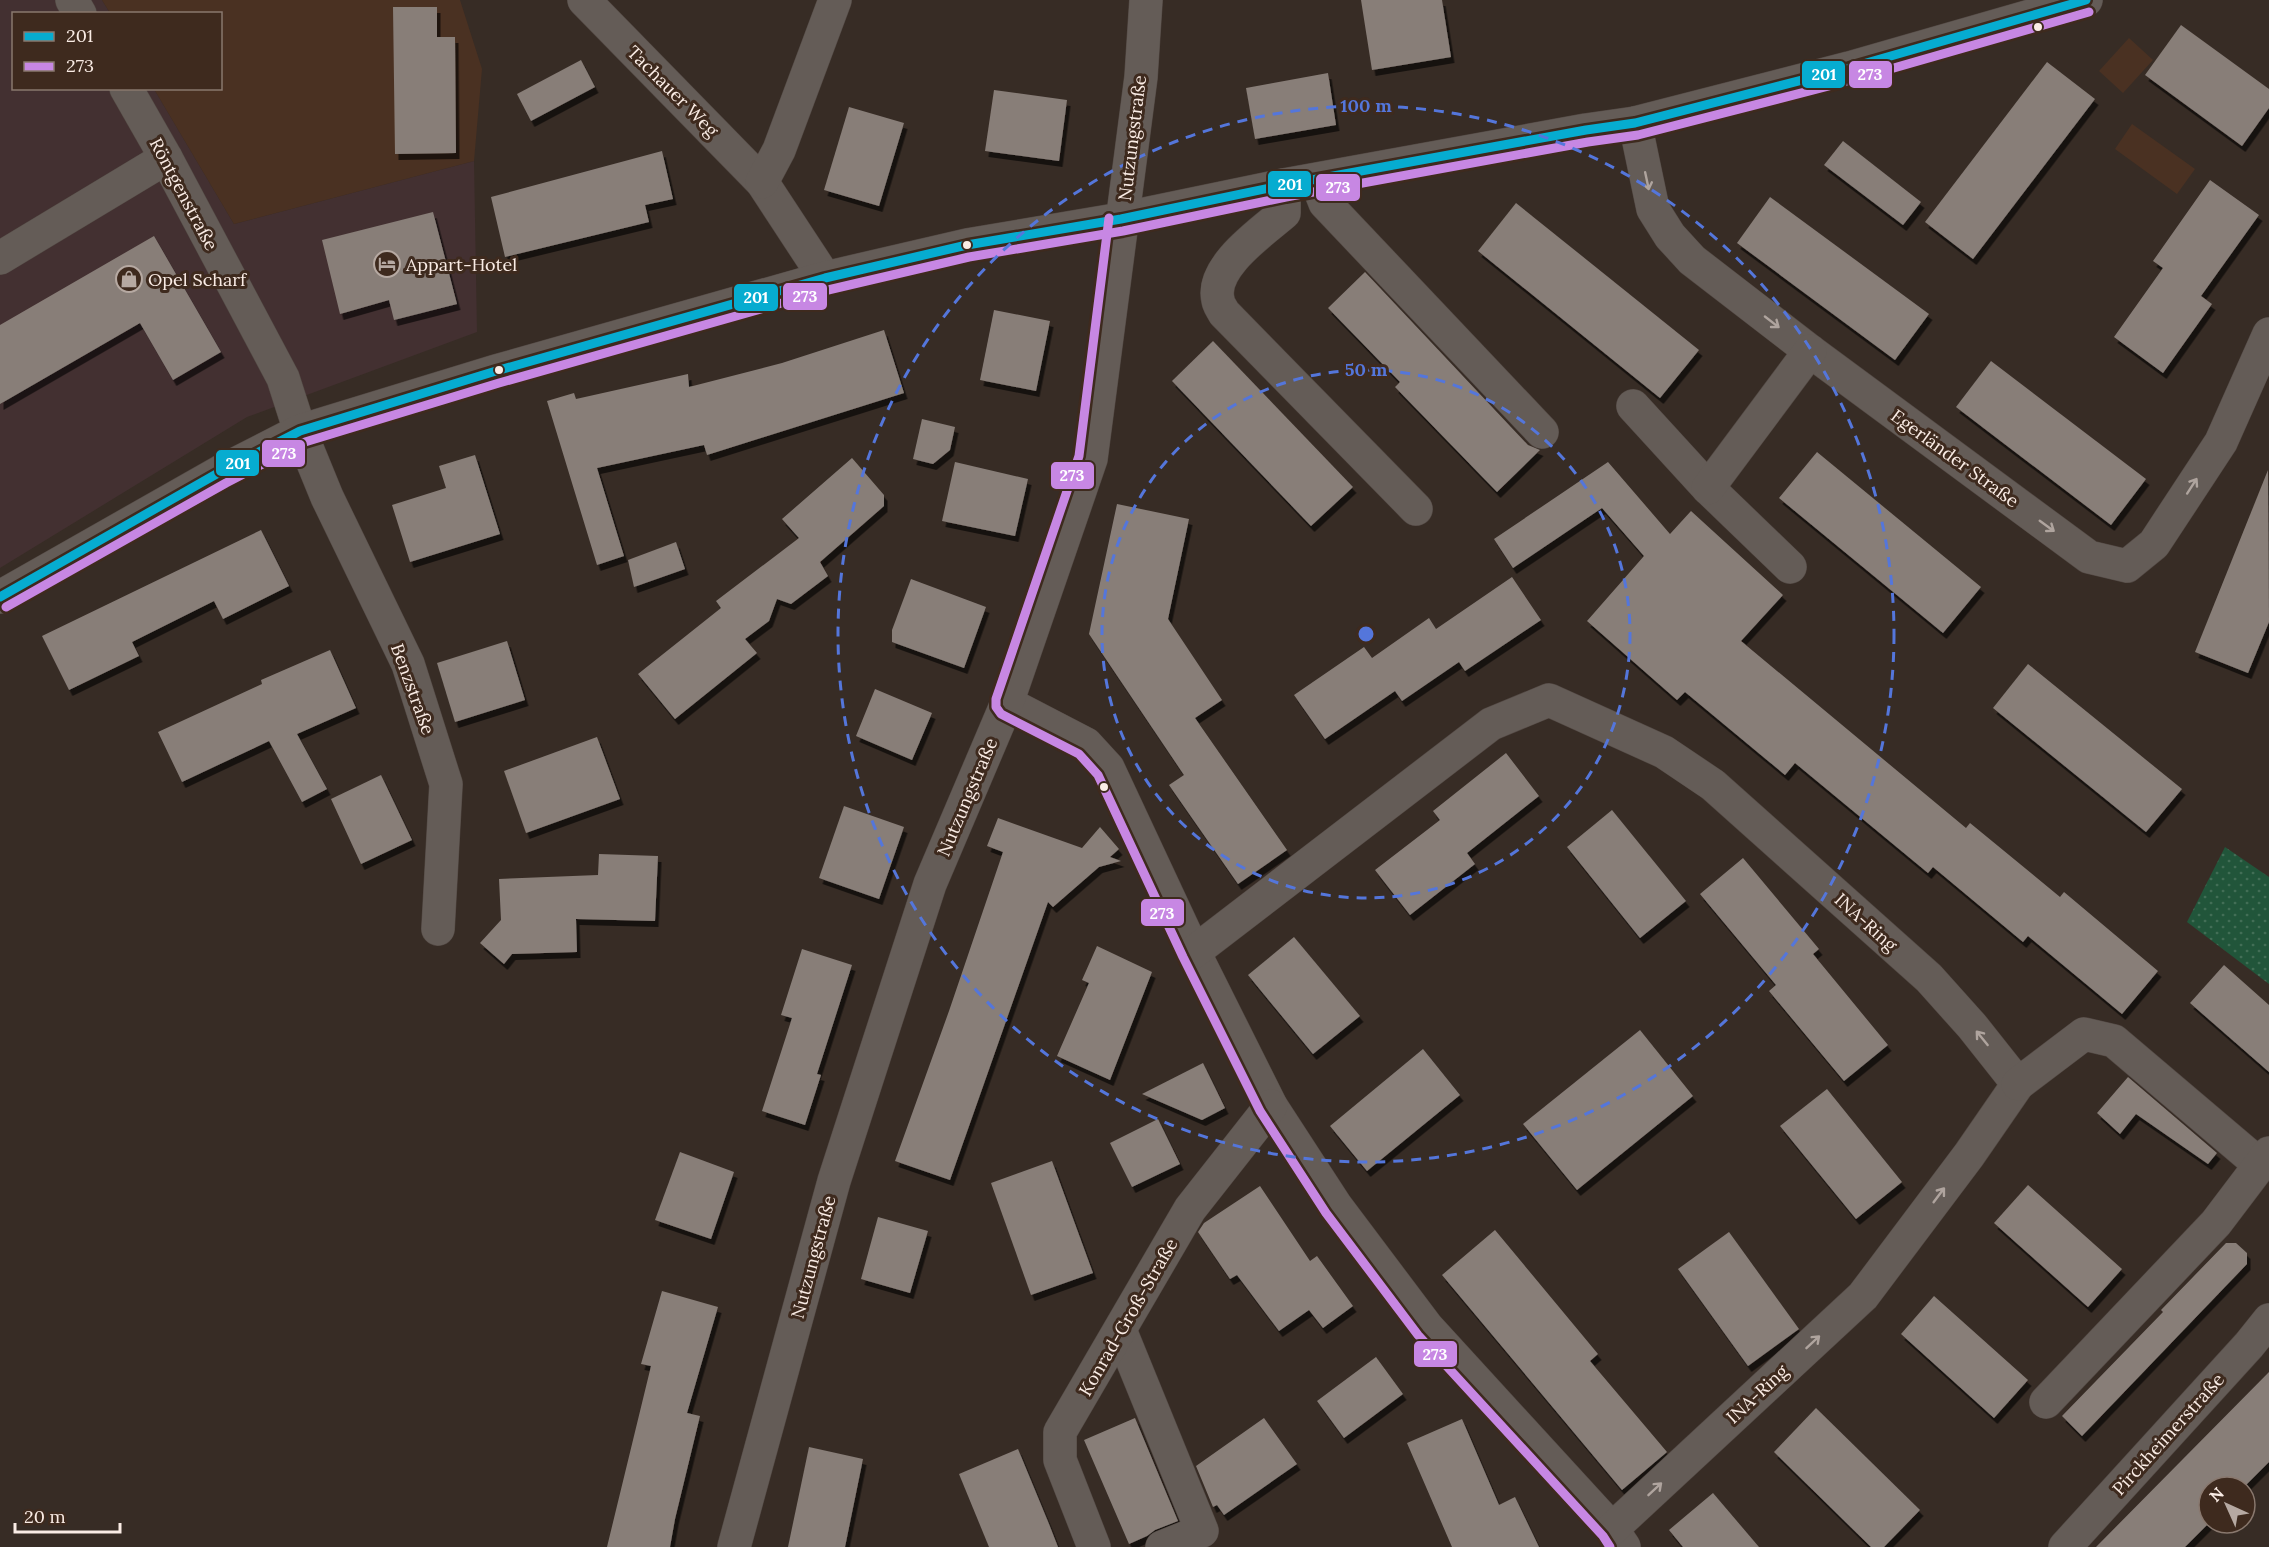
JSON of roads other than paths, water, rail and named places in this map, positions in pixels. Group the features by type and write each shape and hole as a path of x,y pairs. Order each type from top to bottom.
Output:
{"street":[{"name":"Tachauer Weg","path":"584,0 762,182 825,278"},
{"path":"762,182 780,150 835,0"},
{"name":"Nutzungstraße","path":"734,1547 834,1181 922,906 1007,703 1091,459 1141,77 1146,0"},
{"path":"0,597 220,472 300,431 496,371 825,278 967,245 1121,219 1284,185 1635,123 1849,68 2086,0"},
{"name":"Röntgenstraße","path":"127,90 166,158 283,378 300,431"},
{"name":"Egerländer Straße","path":"1635,123 1653,209 1670,236 1692,260 1810,351 2089,557 2127,566 2154,544 2221,442 2269,334"},
{"path":"0,258 166,158"},
{"path":"1316,180 1325,203 1542,432"},
{"path":"1284,185 1284,213 1226,265 1218,280 1217,300 1224,313 1416,509"},
{"path":"1708,488 1810,351"},
{"path":"1633,406 1708,488 1790,567"},
{"name":"Benzstraße","path":"300,431 327,497 408,663 446,784 438,929"},
{"name":"INA-Ring","path":"1194,952 1491,724 1550,700 1664,752 1713,785 1929,978 2019,1084 1969,1155 1863,1296 1618,1538"},
{"path":"1007,703 1086,744 1108,768 1194,952 1270,1106 1336,1206 1427,1327 1618,1538"},
{"path":"2019,1084 2084,1034 2114,1041 2265,1159 2216,1223 2046,1402"},
{"name":"Konrad-Groß-Straße","path":"1094,1547 1059,1460 1060,1432 1190,1209 1270,1106"},
{"name":"Pirckheimerstraße","path":"2065,1547 2249,1346 2269,1320"},
{"path":"1120,1330 1202,1531 1162,1547"}],"place":[{"name":"Appart-Hotel","path":"387,264"},
{"name":"Opel Scharf","path":"129,279"}]}
